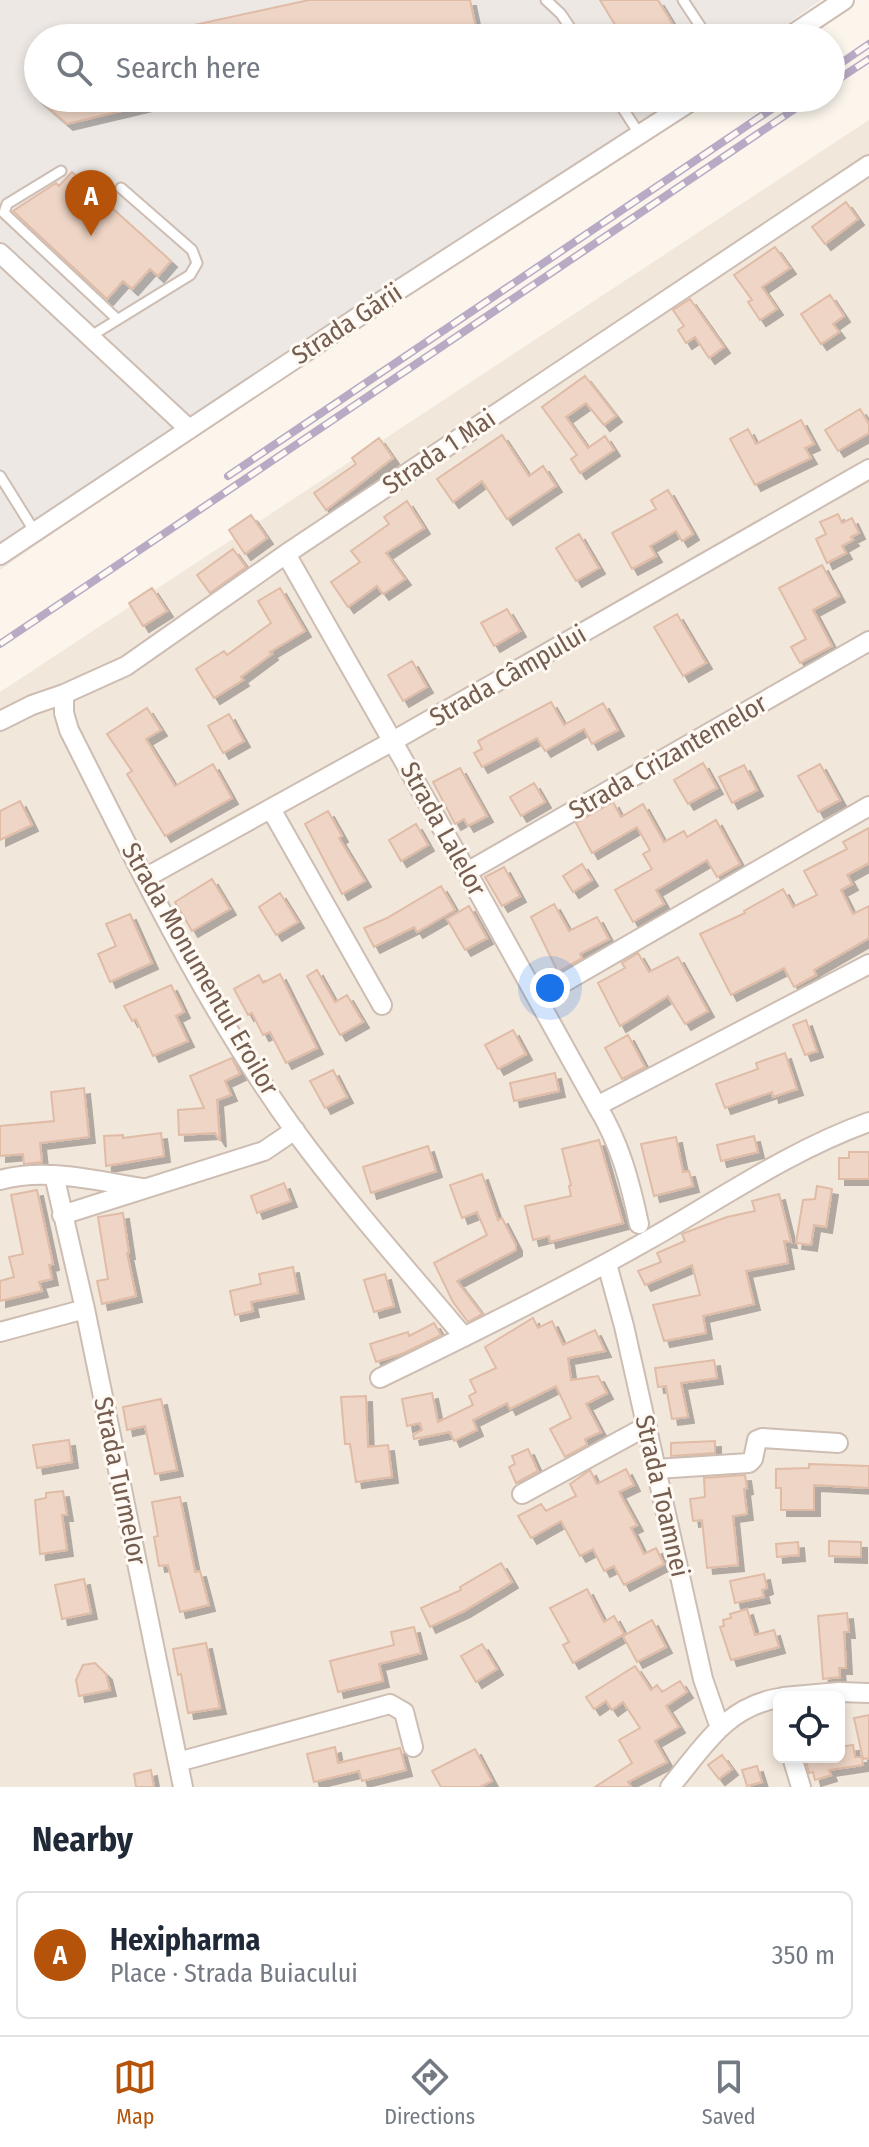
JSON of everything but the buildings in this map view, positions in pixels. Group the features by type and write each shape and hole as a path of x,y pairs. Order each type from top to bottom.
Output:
{"street":[{"path":"808,24 844,0"},
{"name":"Strada Gării","path":"0,555 397,291 675,112"},
{"name":"Strada 1 Mai","path":"0,721 126,666 286,554 869,165"},
{"path":"0,253 189,429"},
{"name":"Strada Câmpului","path":"145,878 867,474"},
{"name":"Strada Lalelor","path":"286,554 610,1126 622,1157 639,1224"},
{"name":"Strada Crizantemelor","path":"467,872 869,641"},
{"name":"Strada Monumentul Eroilor","path":"64,694 65,721 223,1021 295,1130 464,1337"},
{"path":"537,998 869,806"},
{"path":"271,809 382,1005"},
{"path":"597,1106 869,964"},
{"path":"380,1378 607,1264 792,1156 835,1134 869,1122"},
{"path":"62,1215 264,1151 295,1130"},
{"path":"0,1180 20,1174 54,1175 148,1189"},
{"name":"Strada Turmelor","path":"54,1175 85,1309 183,1787"},
{"name":"Strada Toamnei","path":"607,1264 647,1426 703,1679 720,1728"},
{"path":"0,1332 85,1309"},
{"path":"522,1494 647,1426"},
{"path":"656,1469 749,1463 753,1459 757,1440 762,1438 838,1443"},
{"path":"845,1692 869,1693"},
{"path":"670,1787 732,1715 748,1705 773,1700"},
{"path":"178,1762 390,1704 404,1712 413,1747"},
{"path":"794,1763 801,1787"}],"lane":[{"path":"546,0 568,24"},
{"path":"683,0 699,24"},
{"path":"625,112 640,135"},
{"path":"61,171 7,204 4,213 117,319"},
{"path":"91,336 190,275 197,263 192,250 121,188"},
{"path":"0,476 35,532"}],"shaded area":[{"path":"0,0 821,0 787,24 24,24 24,112 660,112 0,570"},
{"path":"869,120 869,1787 0,1787 0,692"}],"railway":[{"path":"845,60 869,44"},
{"path":"845,75 869,59"},
{"path":"228,476 767,112"},
{"path":"0,644 790,112"}],"place":[{"name":"Hexipharma","path":"91,236"}]}
